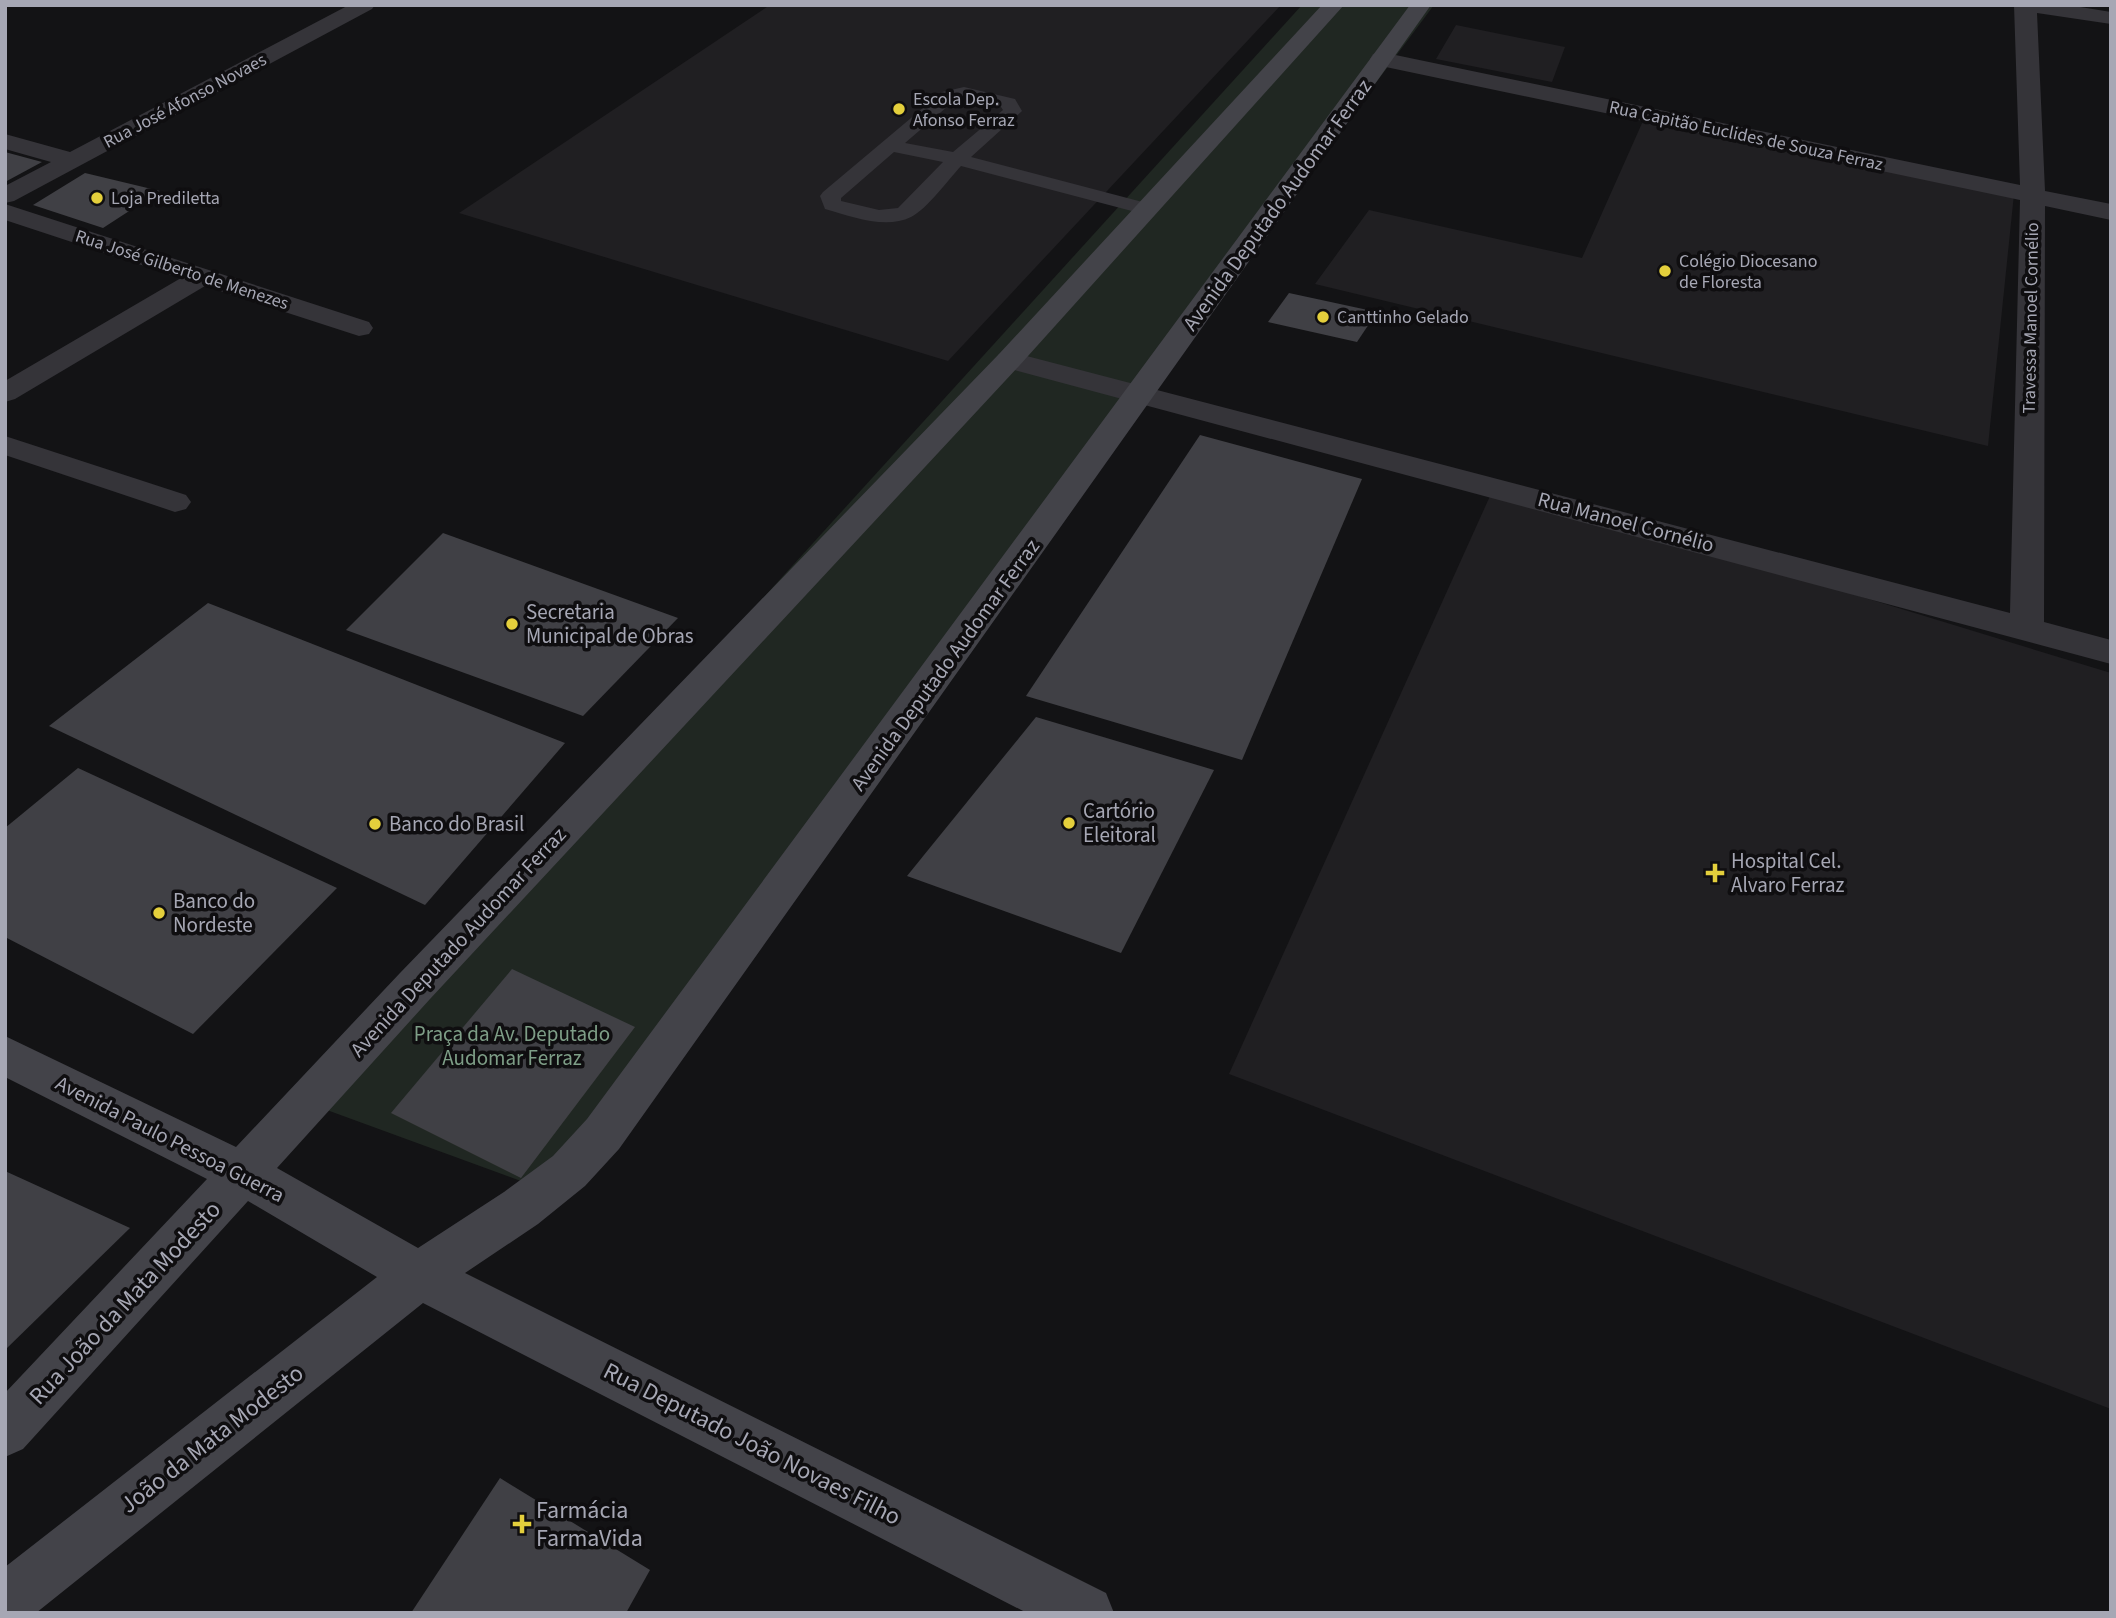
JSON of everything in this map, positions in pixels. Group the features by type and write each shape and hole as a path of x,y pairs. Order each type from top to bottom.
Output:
{"street":[{"path":"315,5 357,10"},
{"name":"Avenida Deputado Audomar Ferraz","path":"244,1174 415,986 1009,360 1334,5"},
{"name":"Avenida Deputado Audomar Ferraz","path":"419,1275 521,1208 569,1171 603,1134 1421,5"},
{"path":"2025,5 2111,18"},
{"name":"Travessa Manoel Cornélio","path":"2025,5 2033,197 2027,630"},
{"name":"Rua José Afonso Novaes","path":"5,196 357,10"},
{"name":"Rua Capitão Euclides de Souza Ferraz","path":"1381,59 2111,212"},
{"path":"5,141 72,160"},
{"name":"Rua José Gilberto de Menezes","path":"5,212 359,328"},
{"path":"5,393 202,277"},
{"name":"Rua Manoel Cornélio","path":"1009,360 1142,393 2111,652"},
{"path":"5,445 174,502"},
{"name":"Avenida Paulo Pessoa Guerra","path":"5,1055 244,1174 419,1275"},
{"name":"Rua João da Mata Modesto","path":"5,1432 244,1174"},
{"name":"João da Mata Modesto","path":"5,1602 419,1275"},
{"name":"Rua Deputado João Novaes Filho","path":"419,1275 1086,1613"}],"lane":[{"path":"964,93 1011,105 1013,111 957,159 905,212 879,216 832,205 830,195 891,146 949,96 964,93"},
{"path":"891,146 957,159 1147,209"}],"shaded area":[{"name":"Escola Dep. Afonso Ferraz","path":"770,5 1281,5 948,361 459,213"},
{"path":"1456,25 1565,47 1552,82 1436,59"},
{"name":"Colégio Diocesano de Floresta","path":"1643,121 2014,194 1988,446 1315,284 1369,210 1582,258"},
{"name":"Hospital Cel. Alvaro Ferraz","path":"1495,485 2111,673 2111,1409 1229,1074"}],"green space":[{"name":"Praça da Av. Deputado Audomar Ferraz","path":"1302,5 1434,5 548,1191 305,1102"}],"building":[{"path":"5,152 42,162 5,182"},
{"name":"Loja Prediletta","path":"85,173 160,191 103,228 33,205"},
{"name":"Canttinho Gelado","path":"1289,293 1377,312 1357,342 1268,322"},
{"path":"1200,435 1362,479 1242,760 1026,696"},
{"name":"Secretaria Municipal de Obras","path":"443,533 678,618 583,716 346,630"},
{"name":"Banco do Brasil","path":"208,603 565,743 425,905 49,726"},
{"name":"Cartório Eleitoral","path":"1036,717 1214,770 1121,953 907,876"},
{"name":"Banco do Nordeste","path":"78,768 337,888 193,1034 5,937 5,828"},
{"path":"512,969 635,1027 521,1178 391,1113"},
{"path":"5,1171 130,1228 5,1350"},
{"name":"Farmácia FarmaVida","path":"500,1478 650,1570 626,1613 411,1613"}],"place":[{"name":"Escola Dep. Afonso Ferraz","path":"899,109"},
{"name":"Loja Prediletta","path":"97,198"},
{"name":"Colégio Diocesano de Floresta","path":"1665,271"},
{"name":"Canttinho Gelado","path":"1323,317"},
{"name":"Secretaria Municipal de Obras","path":"512,624"},
{"name":"Cartório Eleitoral","path":"1069,823"},
{"name":"Banco do Brasil","path":"375,824"},
{"name":"Hospital Cel. Alvaro Ferraz","path":"1715,873"},
{"name":"Banco do Nordeste","path":"159,913"},
{"name":"Farmácia FarmaVida","path":"522,1524"}]}
